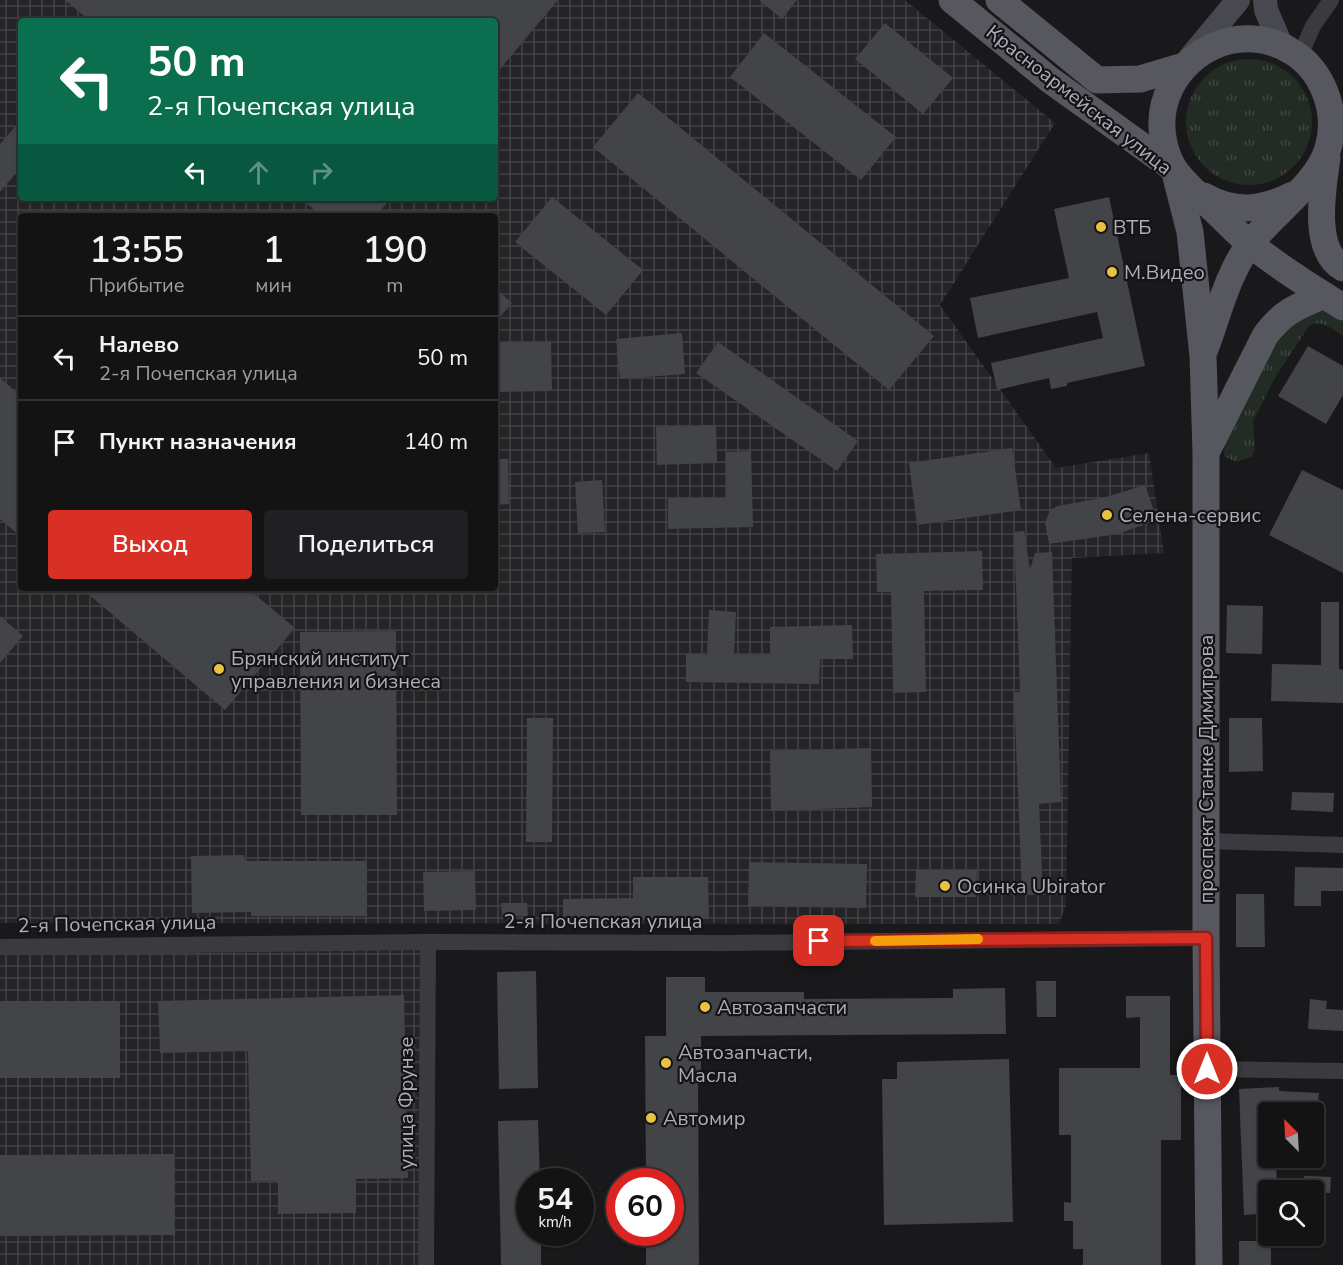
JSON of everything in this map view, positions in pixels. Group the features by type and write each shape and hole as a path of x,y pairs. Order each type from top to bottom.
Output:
{"main road":[{"name":"Красноармейская улица","path":"952,0 1050,80 1174,170 1190,232 1203,356"},
{"name":"Красноармейская улица","path":"999,0 1096,80 1140,79 1184,66"},
{"path":"1238,0 1168,89 1161,116 1164,144 1174,170 1250,244 1334,301"},
{"path":"1266,0 1266,10 1290,52"},
{"path":"1184,66 1207,48 1234,39 1262,40 1290,52 1311,68 1326,92 1332,120 1321,207 1324,240 1339,266"},
{"path":"1203,356 1237,264 1250,244 1316,173 1328,148"},
{"path":"1193,190 1217,204 1244,209 1272,205 1297,193"},
{"name":"проспект Станке Димитрова","path":"1206,453 1269,331 1287,312 1334,301"},
{"name":"проспект Станке Димитрова","path":"1203,356 1206,453 1209,1265"}],"street":[{"path":"1290,52 1313,26 1331,0"},
{"path":"1207,841 1343,845"},
{"name":"2-я Почепская улица","path":"0,946 1206,938"},
{"name":"улица Фрунзе","path":"426,1265 428,942"},
{"path":"1207,1069 1343,1071"}],"shaded area":[{"path":"0,0 905,0 1055,123 940,305 1056,468 1149,453 1164,553 1072,558 1066,905 1059,924 0,923"},
{"path":"428,942 426,1265 0,1265 0,947"}],"green space":[{"path":"1249,59 1273,63 1294,77 1308,98 1312,122 1308,146 1294,167 1273,181 1249,185 1225,181 1204,167 1190,146 1186,122 1190,98 1204,77 1225,63"},
{"path":"1314,307 1343,315 1343,336 1323,324 1309,326 1276,376 1253,421 1255,451 1251,457 1236,462 1224,456 1225,440 1243,396 1285,332"}],"building":[{"path":"65,0 558,0 498,71 498,18 86,18"},
{"path":"759,0 797,0 782,19"},
{"path":"885,23 953,78 923,114 855,59"},
{"path":"764,33 896,137 861,180 730,77"},
{"path":"638,93 934,336 889,390 593,147"},
{"path":"18,123 18,171 0,192 0,144"},
{"path":"552,197 643,270 606,315 515,242"},
{"path":"1109,197 1145,366 1067,383 1067,386 1051,389 1049,378 997,390 991,363 1103,338 1097,312 978,338 970,298 1069,278 1054,209"},
{"path":"304,201 388,201 378,213 318,213"},
{"path":"498,291 512,303 498,319"},
{"path":"682,333 685,374 620,379 616,339"},
{"path":"551,342 552,391 498,392 498,343"},
{"path":"718,342 858,441 837,471 696,373"},
{"path":"1308,346 1343,366 1343,395 1326,424 1278,396"},
{"path":"0,378 18,393 18,534 0,519"},
{"path":"716,425 717,463 657,465 656,427"},
{"path":"1012,448 1021,510 917,525 909,463"},
{"path":"751,451 753,527 668,529 668,498 727,498 726,452"},
{"path":"498,459 508,459 509,504 498,505"},
{"path":"1302,470 1343,490 1343,573 1269,535"},
{"path":"602,480 605,532 578,533 575,482"},
{"path":"1145,485 1157,520 1118,534 1049,544 1045,523 1050,510 1058,506 1106,497"},
{"path":"1024,531 1030,569 1035,553 1052,552 1061,802 1039,804 1043,894 1022,895 1014,692 1020,692 1014,532"},
{"path":"982,551 983,590 924,591 926,692 893,693 891,592 877,592 876,554"},
{"name":"Брянский институт управления и бизнеса","path":"85,591 251,591 295,628 225,710"},
{"path":"1321,602 1339,602 1339,669 1343,670 1343,703 1271,701 1272,664 1321,665"},
{"path":"1227,605 1263,606 1262,654 1226,653"},
{"path":"709,610 736,612 734,655 770,655 770,627 852,625 853,659 820,659 819,684 686,682 686,654 707,655"},
{"path":"0,616 23,636 0,663"},
{"path":"396,631 397,815 301,815 300,632"},
{"path":"527,718 553,718 552,842 526,842"},
{"path":"1229,718 1262,718 1263,771 1229,772"},
{"path":"871,748 872,807 771,811 770,751"},
{"path":"1292,792 1334,793 1333,812 1291,810"},
{"path":"244,855 245,861 367,861 367,916 251,916 251,912 192,913 191,856"},
{"path":"749,862 867,864 866,908 748,906"},
{"path":"1295,867 1343,868 1343,891 1321,891 1321,906 1294,906"},
{"path":"916,870 977,870 976,897 915,897"},
{"path":"475,871 476,910 424,911 423,872"},
{"path":"633,877 708,877 709,919 563,920 563,899 633,898"},
{"path":"1236,894 1264,894 1265,947 1236,947"},
{"path":"501,903 527,903 528,916 502,917"},
{"path":"536,971 538,1088 499,1089 497,972"},
{"path":"666,977 705,977 705,992 804,992 804,999 953,998 953,989 1005,988 1006,1034 701,1036 701,1075 698,1075 699,1265 646,1265 646,1246 684,1246 684,1168 646,1168 645,1036 666,1036"},
{"path":"1036,981 1056,981 1056,1017 1037,1017"},
{"path":"404,995 408,1178 356,1179 356,1213 278,1214 278,1181 251,1181 248,1051 160,1053 158,1001"},
{"path":"1126,996 1170,996 1170,1075 1181,1075 1181,1140 1161,1140 1161,1265 1083,1265 1083,1249 1073,1249 1073,1221 1064,1221 1064,1202 1071,1203 1071,1135 1059,1135 1059,1068 1140,1068 1140,1017 1126,1018"},
{"path":"1310,999 1327,1001 1326,1009 1343,1010 1343,1031 1308,1029"},
{"path":"0,1001 120,1001 120,1078 0,1078"},
{"path":"1009,1059 1013,1222 884,1225 882,1079 897,1079 897,1062"},
{"path":"1279,1087 1279,1091 1319,1093 1318,1102 1258,1102 1258,1168 1276,1168 1277,1180 1258,1180 1258,1214 1244,1215 1239,1089"},
{"path":"538,1120 540,1168 516,1168 516,1246 541,1246 541,1265 501,1265 498,1121"},
{"path":"174,1154 175,1235 0,1236 0,1155"},
{"path":"1304,1176 1331,1177 1330,1193 1324,1193 1324,1180 1304,1180"},
{"path":"1239,1241 1258,1241 1258,1246 1271,1246 1271,1265 1239,1265"}],"slow traffic":[{"path":"875,941 978,939"}],"place":[{"name":"ВТБ","path":"1101,227"},
{"name":"М.Видео","path":"1112,272"},
{"name":"Селена-сервис","path":"1107,515"},
{"name":"Брянский институт управления и бизнеса","path":"219,669"},
{"name":"Осинка Ubirator","path":"945,886"},
{"name":"Автозапчасти","path":"705,1007"},
{"name":"Автозапчасти, Масла","path":"666,1063"},
{"name":"Автомир","path":"651,1118"}],"route":[{"path":"819,941 1206,938 1207,1069"}]}
